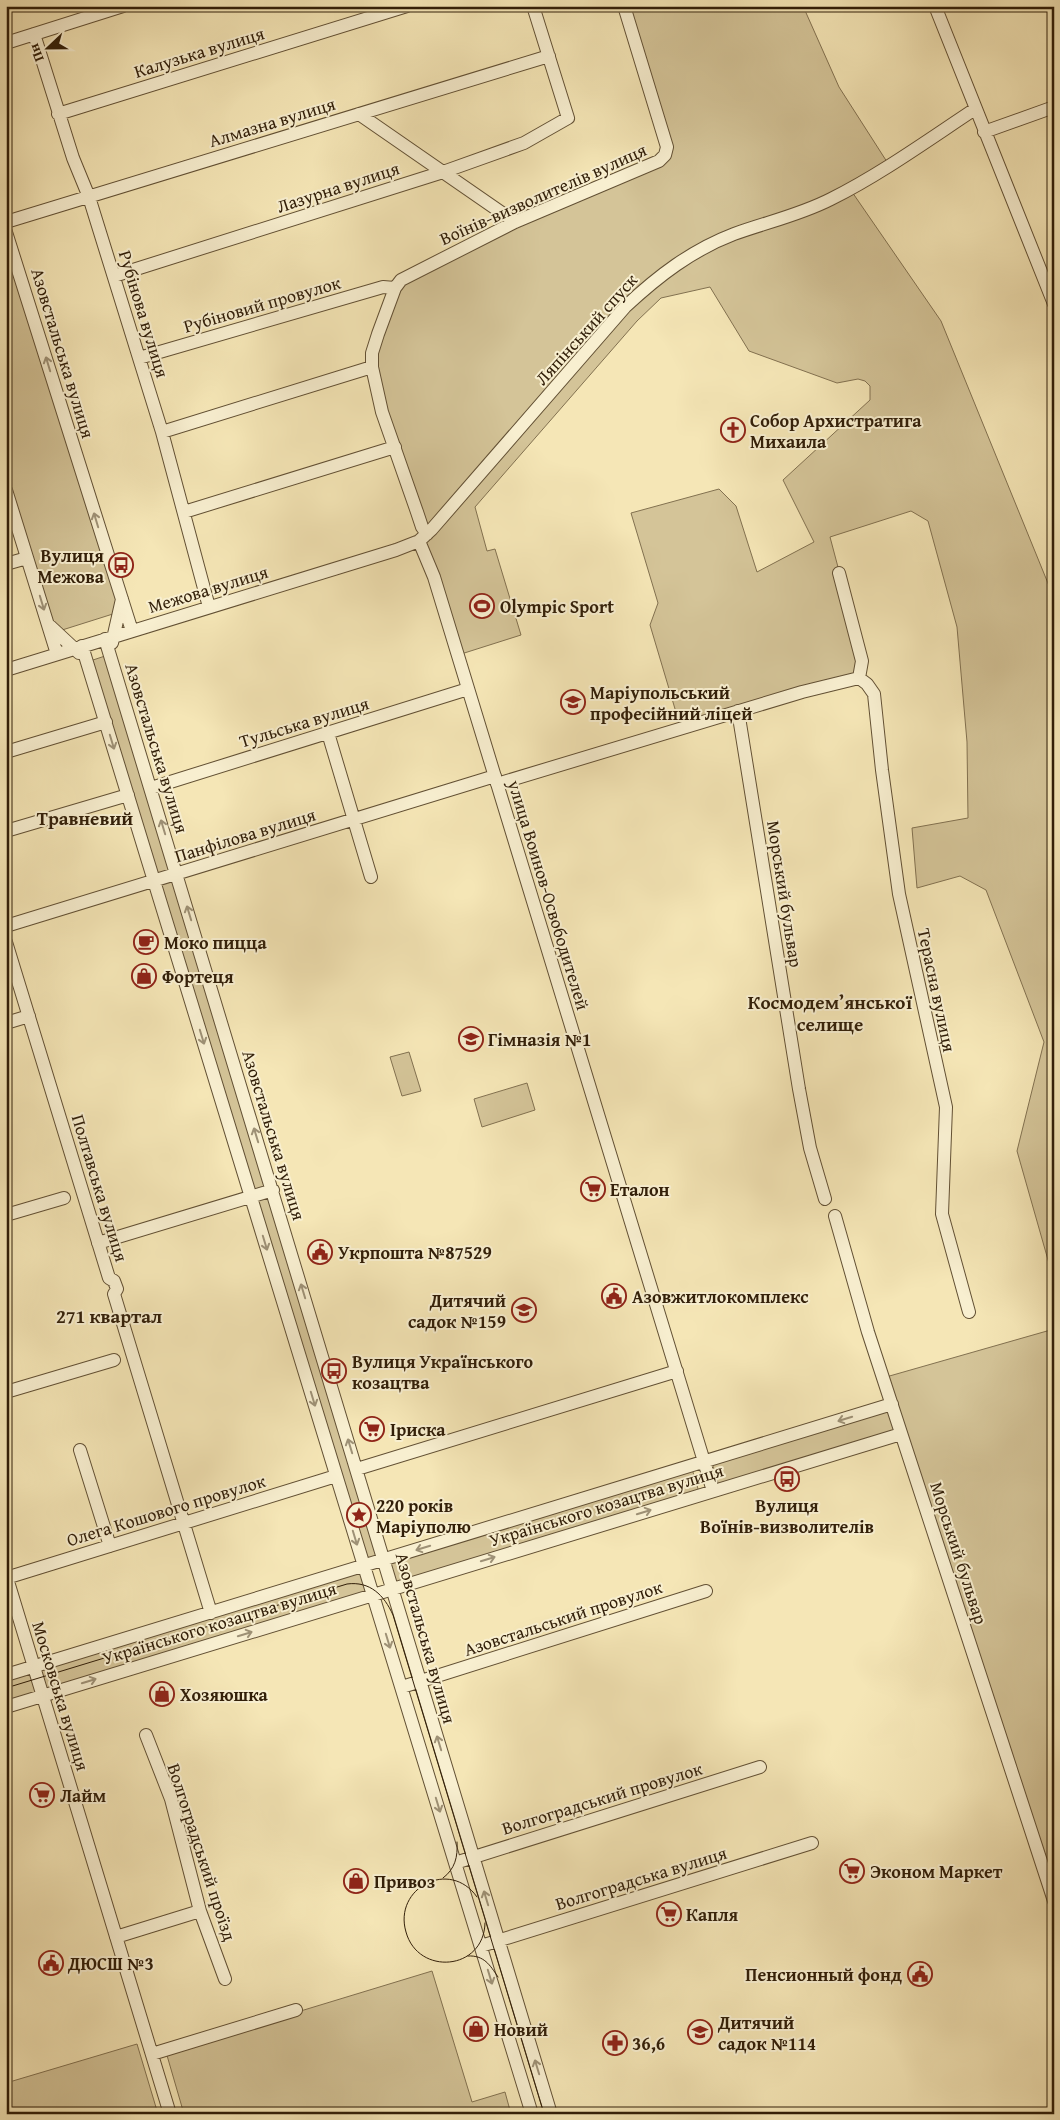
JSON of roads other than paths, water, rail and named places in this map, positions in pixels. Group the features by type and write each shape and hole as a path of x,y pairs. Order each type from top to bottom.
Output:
{"street":[{"path":"6,43 124,6"},
{"name":"Калузька вулиця","path":"58,114 407,6"},
{"path":"533,6 549,56"},
{"name":"Воїнів-визволителів вулиця","path":"395,288 401,280 515,222 659,161 665,155 668,148 624,6"},
{"path":"935,6 1054,304"},
{"name":"Рубінова вулиця","path":"34,34 58,114 73,158 89,196 162,432 209,607"},
{"name":"Алмазна вулиця","path":"6,222 549,56"},
{"name":"Лазурна вулиця","path":"114,276 443,172 524,142 568,118 549,56"},
{"path":"984,132 1054,107"},
{"name":"Ляпінський спуск","path":"423,537 626,307 672,266 717,241 793,216 830,200 976,109"},
{"path":"359,114 515,222"},
{"name":"Азовстальська вулиця","path":"6,232 132,631"},
{"name":"Рубіновий провулок","path":"139,358 384,287 395,288"},
{"path":"395,288 372,353 372,367 382,412 422,527 423,537"},
{"path":"162,432 372,367"},
{"path":"184,512 395,447"},
{"name":"Азовстальська вулиця","path":"6,490 57,654"},
{"name":"Межова вулиця","path":"6,670 401,548 423,537"},
{"name":"улица Воинов-Освободителей","path":"423,537 713,1491"},
{"path":"6,564 28,558"},
{"path":"496,780 802,692 859,678 862,661 839,572"},
{"name":"Азовстальська вулиця","path":"122,599 109,638 110,655 552,2114"},
{"name":"Азовстальська вулиця","path":"48,624 78,647 87,662 532,2114"},
{"name":"Терасна вулиця","path":"859,678 867,684 874,694 899,894 946,1107 942,1209 969,1312"},
{"name":"Тульська вулиця","path":"151,788 468,689"},
{"name":"Морський бульвар","path":"738,711 799,1089 810,1148 825,1199"},
{"path":"6,752 106,722"},
{"path":"328,733 371,876"},
{"name":"Панфілова вулиця","path":"6,926 354,820 496,780"},
{"path":"6,831 128,795"},
{"name":"Полтавська вулиця","path":"6,942 109,1278 114,1281 116,1289 114,1294 211,1613"},
{"path":"188,990 210,983"},
{"path":"6,1023 29,1016"},
{"path":"98,1243 273,1190"},
{"path":"6,1215 64,1198"},
{"name":"Морський бульвар","path":"835,1216 868,1332 1054,1901"},
{"path":"6,1392 114,1360"},
{"path":"358,1469 676,1371"},
{"name":"Українського козацтва вулиця","path":"6,1675 892,1404"},
{"name":"Українського козацтва вулиця","path":"6,1707 901,1434"},
{"path":"80,1450 110,1546"},
{"name":"Олега Кошового провулок","path":"6,1577 336,1476"},
{"name":"Московська вулиця","path":"6,1577 170,2114"},
{"name":"Азовстальський провулок","path":"402,1687 706,1591"},
{"name":"Волгоградський проїзд","path":"146,1735 171,1799 200,1911 225,1979"},
{"name":"Волгоградський провулок","path":"455,1862 760,1767"},
{"name":"Волгоградська вулиця","path":"481,1946 812,1843"},
{"path":"116,1936 200,1911"},
{"path":"152,2054 296,2010"}],"tram line":[{"path":"6,1688 347,1584 363,1585 375,1591 385,1601 393,1615 544,2114"},
{"path":"443,1878 455,1862 457,1842"},
{"path":"477,1897 466,1886 453,1880 439,1879 426,1883 416,1891 408,1902 404,1916 406,1932 413,1946 423,1956 436,1961 450,1962 463,1959 474,1951 482,1939 485,1923"},
{"path":"468,1956 482,1959 498,1977"}],"place":[{"name":"Собор Архистратига Михаила","path":"733,430"},
{"name":"Вулиця Межова","path":"121,565"},
{"name":"Olympic Sport","path":"482,606"},
{"name":"Маріупольський професійний ліцей","path":"573,702"},
{"name":"Моко пицца","path":"146,942"},
{"name":"Фортеця","path":"144,976"},
{"name":"Гімназія №1","path":"471,1039"},
{"name":"Еталон","path":"593,1189"},
{"name":"Укрпошта №87529","path":"320,1252"},
{"name":"Азовжитлокомплекс","path":"614,1296"},
{"name":"Дитячий садок №159","path":"524,1310"},
{"name":"Вулиця Українського козацтва","path":"334,1371"},
{"name":"Іриска","path":"372,1429"},
{"name":"Вулиця Воїнів-визволителів","path":"787,1479"},
{"name":"220 років Маріуполю","path":"359,1515"},
{"name":"Хозяюшка","path":"162,1694"},
{"name":"Лайм","path":"42,1795"},
{"name":"Эконом Маркет","path":"852,1871"},
{"name":"Привоз","path":"356,1881"},
{"name":"Капля","path":"669,1914"},
{"name":"ДЮСШ №3","path":"51,1963"},
{"name":"Пенсионный фонд","path":"920,1974"},
{"name":"Новий","path":"476,2029"},
{"name":"Дитячий садок №114","path":"700,2032"},
{"name":"36,6","path":"615,2043"}],"district":[{"name":"Травневий","path":"85,818"},
{"name":"Космодем’янської селище","path":"830,1013"},
{"name":"271 квартал","path":"109,1316"}]}
